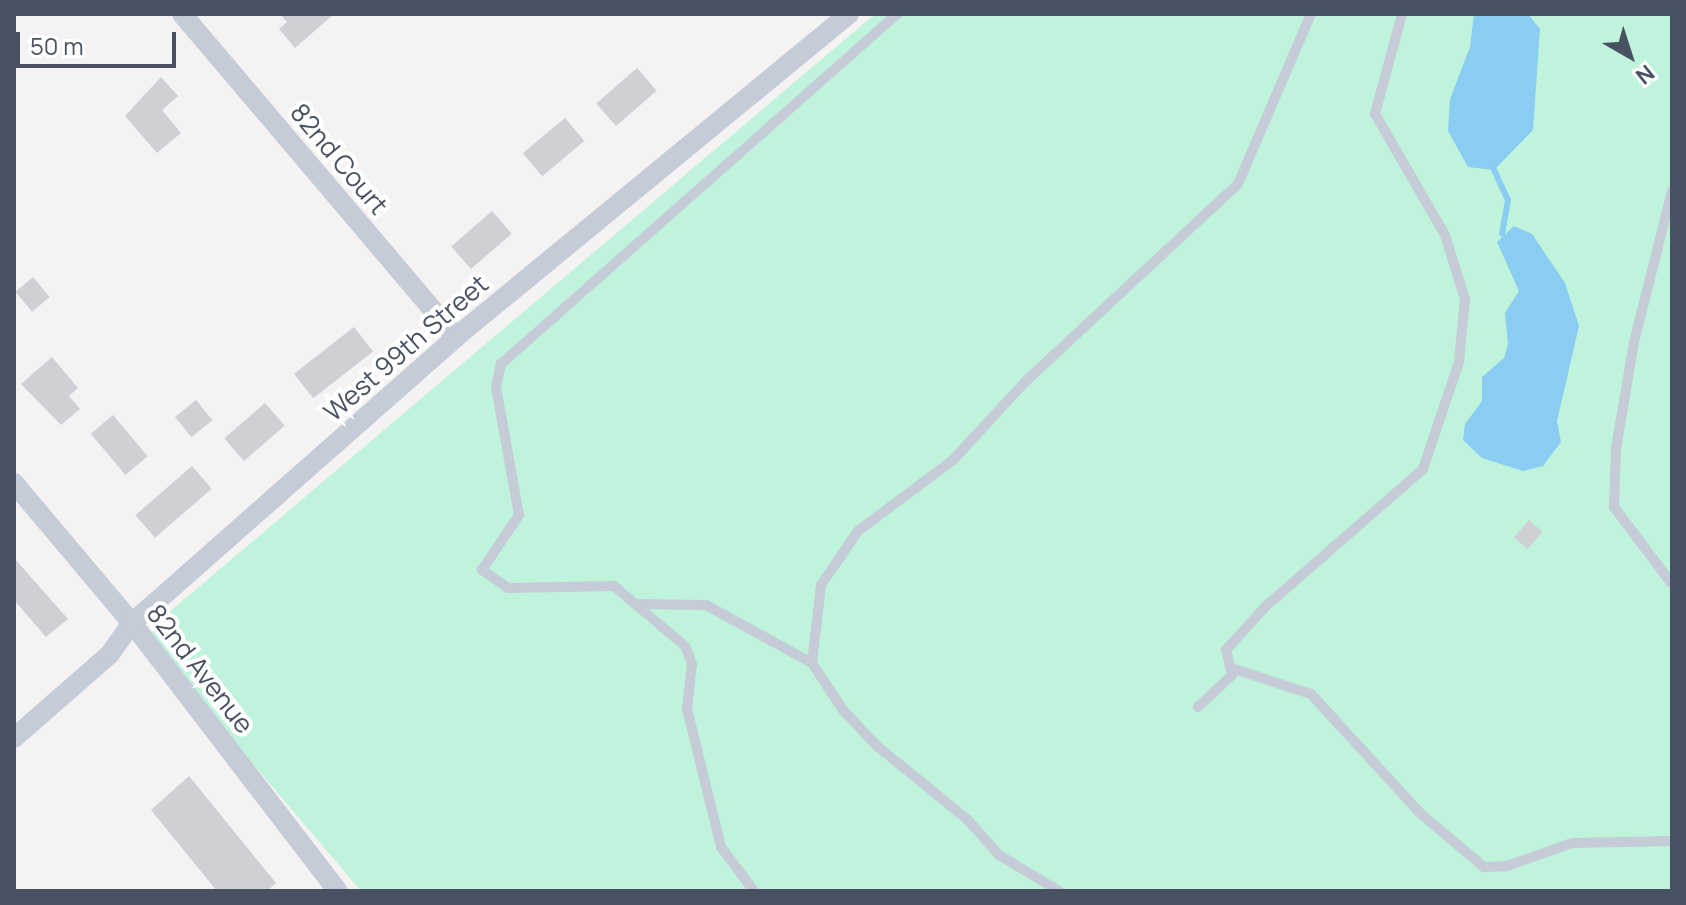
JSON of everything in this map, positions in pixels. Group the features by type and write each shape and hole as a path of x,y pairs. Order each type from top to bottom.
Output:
{"street":[{"name":"82nd Court","path":"182,14 456,337"},
{"name":"West 99th Street","path":"14,738 110,654 132,623 456,337 849,14"},
{"name":"82nd Avenue","path":"14,483 132,623 338,891"}],"lane":[{"path":"754,891 721,847 687,709 692,664 685,646 614,586 508,588 482,570 519,515 496,387 501,364 897,14"},
{"path":"812,663 821,585 858,531 953,460 1026,381 1238,184 1311,14"},
{"path":"1198,707 1232,675 1226,650 1265,607 1423,469 1459,362 1465,299 1445,235 1375,114 1402,14"},
{"path":"1672,191 1634,342 1616,448 1614,507 1672,584"},
{"path":"631,603 706,605 812,663 827,679"},
{"path":"815,634 827,679 843,710 876,745 968,820 999,855 1059,891"},
{"path":"1231,668 1311,694 1420,813 1484,867 1507,866 1572,843 1672,841"}],"green space":[{"path":"875,14 1672,14 1672,891 361,891 169,665 152,635 154,625"}],"water":[{"path":"1474,14 1528,14 1540,29 1533,130 1494,170 1468,167 1448,131 1450,99 1470,47"},
{"path":"1514,226 1532,234 1565,283 1579,326 1557,421 1561,442 1543,466 1523,471 1482,458 1463,440 1465,424 1482,401 1482,377 1504,358 1508,344 1505,313 1519,291 1497,242"}],"building":[{"path":"280,14 334,14 295,48 279,29 287,22"},
{"path":"637,68 657,91 616,126 596,103"},
{"path":"161,77 178,96 162,110 181,133 157,153 125,116"},
{"path":"565,118 584,141 542,176 523,153"},
{"path":"492,211 512,234 471,269 451,246"},
{"path":"33,277 50,297 32,312 15,292"},
{"path":"354,327 373,351 313,398 294,374"},
{"path":"52,357 78,388 69,396 80,409 61,425 21,384"},
{"path":"196,400 212,420 191,437 175,417"},
{"path":"265,403 285,426 244,461 224,438"},
{"path":"113,415 148,456 125,475 91,434"},
{"path":"192,466 212,489 155,538 135,515"},
{"path":"1529,520 1543,532 1527,549 1514,537"},
{"path":"14,558 68,619 46,637 14,600"},
{"path":"189,776 276,883 267,891 217,891 151,810"}],"waterway":[{"path":"1494,170 1508,200 1502,233"}]}
